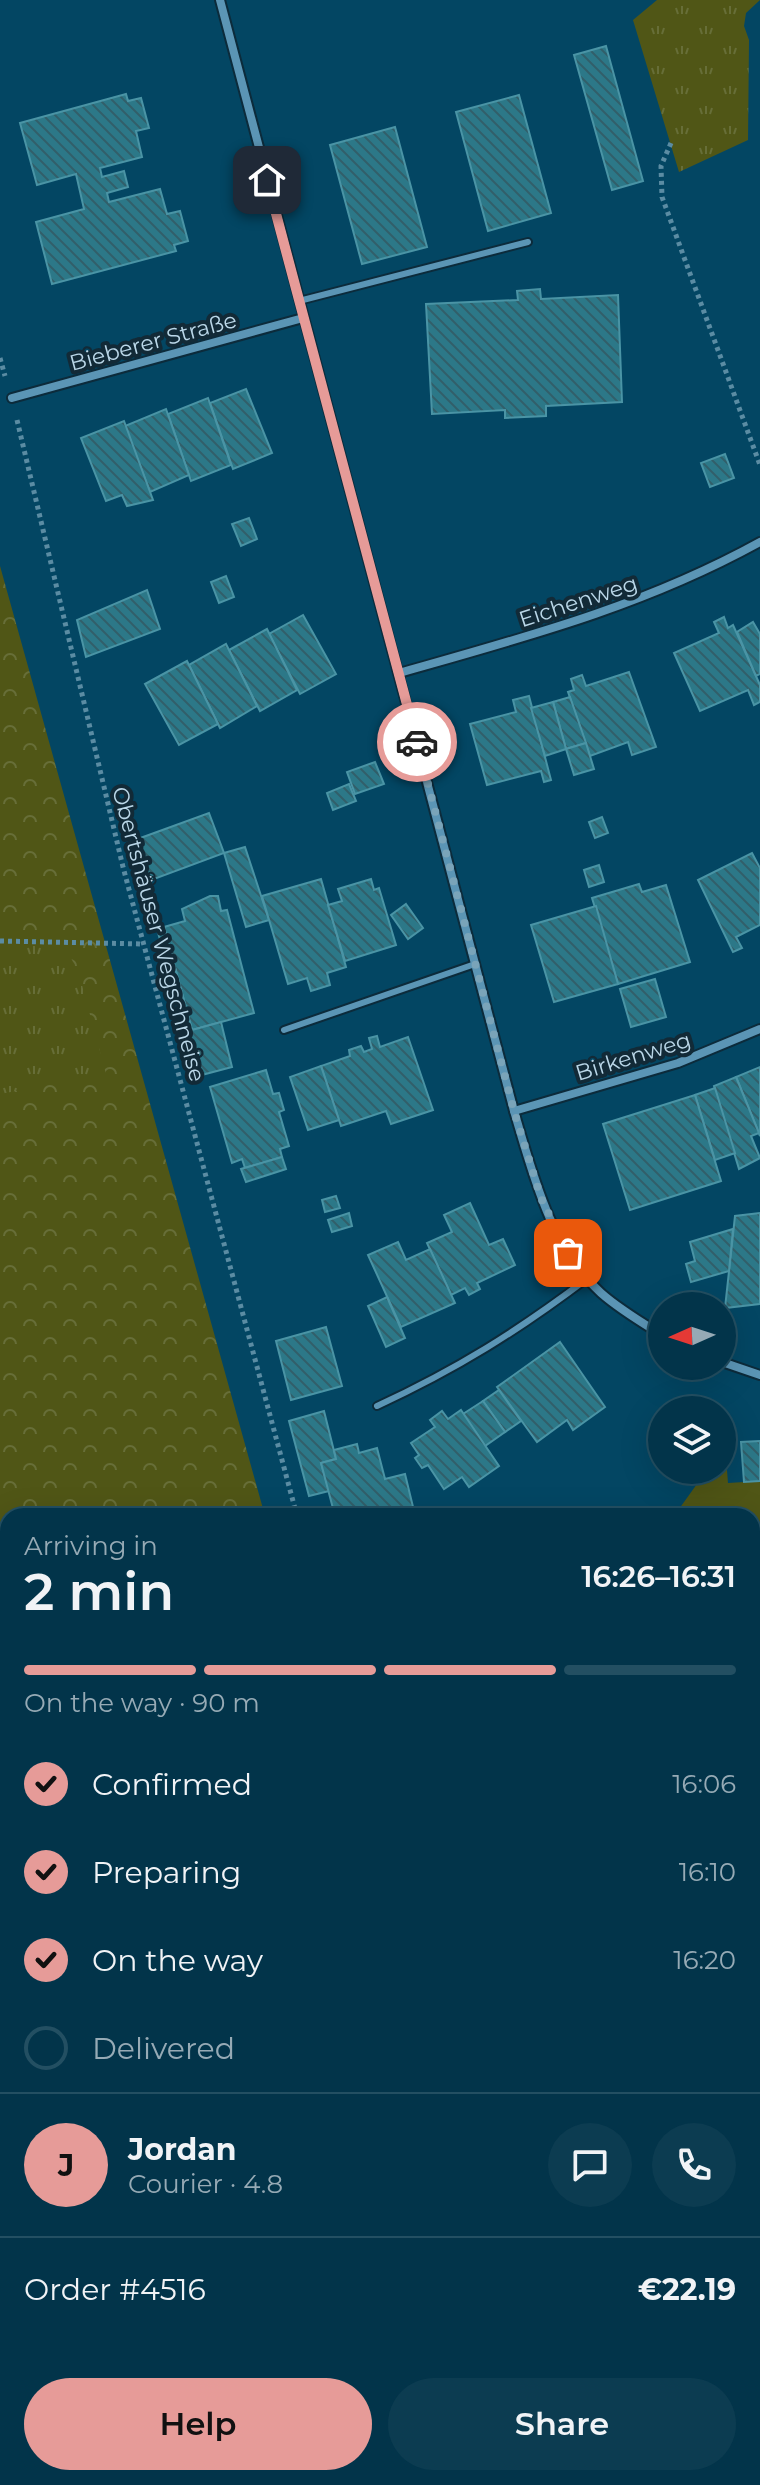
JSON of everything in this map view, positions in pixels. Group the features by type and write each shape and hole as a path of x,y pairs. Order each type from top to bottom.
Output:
{"street":[{"path":"220,0 514,1111 541,1198 568,1253 588,1278 611,1301 648,1326"},
{"name":"Bieberer Straße","path":"12,398 303,318"},
{"name":"Eichenweg","path":"399,673 591,618 704,573 760,542"},
{"name":"Birkenweg","path":"514,1111 678,1063 760,1029"},
{"path":"736,1367 760,1375"}],"lane":[{"path":"299,301 528,242"},
{"path":"284,1030 475,964"},
{"path":"377,1406 438,1378 515,1333 588,1278"}],"path":[{"path":"671,143 661,166 662,197 760,465"},
{"name":"Obertshäuser Wegschneise","path":"0,358 143,944 295,1508"},
{"path":"0,941 143,944"}],"green space":[{"path":"657,0 760,0 746,13 744,26 749,40 748,140 679,172 633,20"},
{"path":"0,566 263,1508 0,1508"},
{"path":"60,936 79,974 106,1074 0,1094 0,937"},
{"path":"760,1481 760,1508 680,1508 697,1484"}],"building":[{"path":"606,46 643,181 612,190 574,55"},
{"path":"126,94 128,101 141,98 149,128 136,131 142,157 100,168 102,177 124,171 128,187 107,193 109,202 160,189 167,214 180,211 188,241 174,245 176,251 52,284 36,222 84,209 76,174 37,185 20,123"},
{"path":"519,95 551,213 488,231 456,112"},
{"path":"395,127 427,247 362,264 330,145"},
{"path":"540,289 541,299 618,295 622,402 546,406 546,416 505,418 505,410 432,414 426,304 518,300 517,291"},
{"path":"246,389 272,453 233,469 210,403"},
{"path":"208,398 231,465 191,481 168,414"},
{"path":"166,409 189,475 150,492 125,426"},
{"path":"124,421 153,500 127,506 122,495 106,501 81,438"},
{"path":"725,454 734,478 710,487 701,463"},
{"path":"249,518 257,539 241,546 232,524"},
{"path":"226,576 234,597 219,603 211,582"},
{"path":"147,590 160,629 86,657 77,620"},
{"path":"303,615 336,674 300,694 269,634"},
{"path":"724,617 728,628 733,625 760,685 760,702 754,705 748,690 700,711 674,653 719,633 714,622"},
{"path":"753,622 760,634 760,674 756,676 737,632"},
{"path":"267,629 297,690 260,711 229,650"},
{"path":"226,644 257,706 220,728 189,665"},
{"path":"187,661 218,724 179,745 145,684"},
{"path":"629,672 656,747 632,755 628,742 590,756 568,692 574,690 571,679 582,675 586,686"},
{"path":"529,696 551,780 544,782 541,771 487,785 470,724 516,712 513,700"},
{"path":"570,697 586,743 566,749 553,702"},
{"path":"553,702 566,749 545,756 531,708"},
{"path":"586,743 594,769 574,775 566,749"},
{"path":"375,762 384,784 355,794 347,772"},
{"path":"349,784 356,801 333,810 327,793"},
{"path":"209,813 224,853 146,882 135,840"},
{"path":"602,817 608,833 595,838 589,822"},
{"path":"245,847 269,920 246,927 224,853"},
{"path":"752,853 760,868 760,925 736,937 742,948 733,952 698,880"},
{"path":"599,865 604,882 589,887 584,870"},
{"path":"321,879 346,967 327,973 330,985 311,991 307,978 288,984 262,896"},
{"path":"371,879 374,890 379,888 396,945 345,961 328,905 342,901 338,889"},
{"path":"639,884 642,892 666,885 690,962 618,984 592,898"},
{"path":"210,896 218,896 221,911 227,910 254,1013 192,1030 164,927 185,921 182,909"},
{"path":"406,904 423,928 408,939 391,915"},
{"path":"596,906 618,984 554,1002 531,925"},
{"path":"164,927 192,1030 221,1022 232,1067 198,1076 157,929"},
{"path":"655,979 666,1017 631,1027 620,989"},
{"path":"377,1036 380,1047 408,1037 433,1110 391,1124 386,1111 341,1126 321,1066 350,1056 349,1050 361,1046 364,1052 372,1049 369,1038"},
{"path":"321,1066 339,1120 308,1130 290,1077"},
{"path":"760,1067 760,1136 736,1077"},
{"path":"266,1070 273,1094 279,1093 284,1110 279,1112 289,1146 280,1149 282,1157 245,1168 242,1159 232,1163 210,1087"},
{"path":"736,1077 759,1133 751,1136 760,1158 739,1169 714,1086"},
{"path":"715,1088 735,1153 715,1160 695,1095"},
{"path":"695,1095 721,1181 630,1210 603,1124"},
{"path":"282,1157 286,1169 246,1182 241,1169"},
{"path":"336,1196 340,1208 325,1212 322,1200"},
{"path":"470,1203 489,1245 503,1239 515,1265 477,1283 480,1289 469,1295 465,1288 451,1295 427,1243 452,1232 444,1215"},
{"path":"349,1213 352,1226 332,1232 328,1220"},
{"path":"760,1213 760,1304 736,1307 736,1292 727,1292 735,1216"},
{"path":"733,1229 729,1271 691,1282 686,1264 695,1261 690,1242"},
{"path":"398,1242 406,1260 430,1249 455,1303 401,1327 368,1255"},
{"path":"387,1297 405,1338 386,1347 368,1306"},
{"path":"326,1327 342,1386 291,1400 276,1341"},
{"path":"560,1342 605,1407 573,1430 567,1420 537,1442 497,1387"},
{"path":"499,1390 521,1421 505,1432 483,1401"},
{"path":"483,1401 505,1432 485,1446 463,1414"},
{"path":"461,1410 499,1466 469,1487 462,1477 444,1489 428,1465 422,1468 415,1458 419,1455 411,1443 435,1427 430,1420 442,1411 448,1419"},
{"path":"324,1411 336,1459 321,1463 329,1491 309,1496 289,1421"},
{"path":"760,1441 760,1481 744,1482 741,1442"},
{"path":"357,1444 359,1453 377,1448 385,1479 405,1474 413,1508 333,1508 321,1463 336,1459 334,1450"}],"way so far":[{"path":"417,742 514,1111 541,1198 568,1253"}],"route":[{"path":"267,180 417,742"}]}
